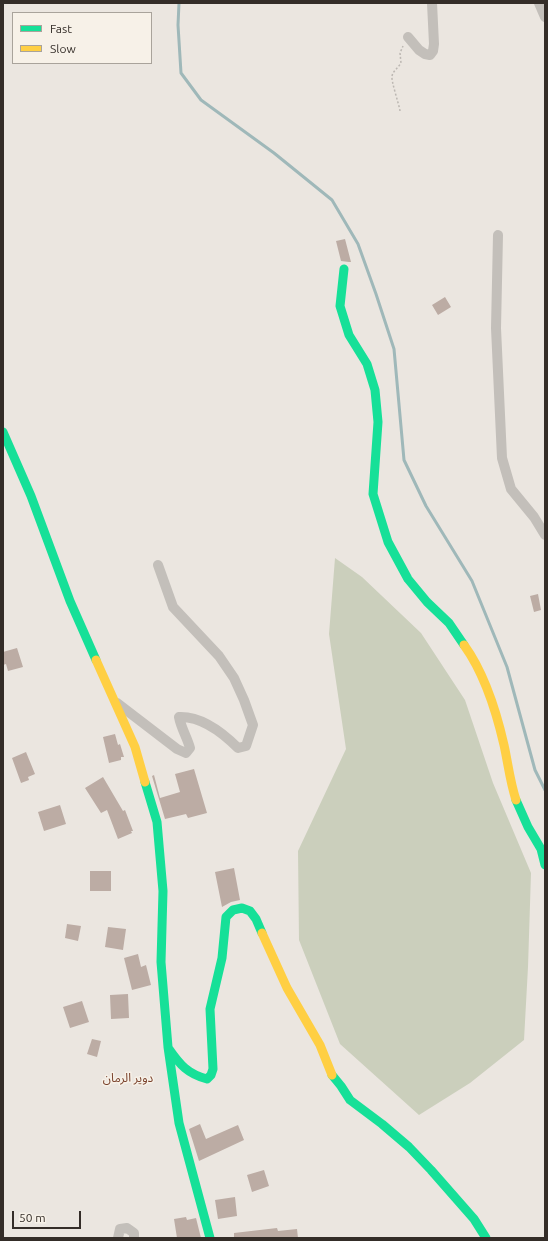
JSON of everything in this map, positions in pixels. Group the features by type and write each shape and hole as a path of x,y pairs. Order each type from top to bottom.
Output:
{"street":[{"path":"408,37 425,54 430,55 433,51 432,3"},
{"path":"539,3 545,17"},
{"path":"498,235 496,328 502,458 511,489 534,516 545,535"},
{"path":"344,270 340,306 349,335 367,364 375,390 378,422 373,494 388,542 408,579 427,602 449,623 473,657 490,693 504,744 515,798 528,827 541,849 545,865"},
{"path":"3,432 17,461 31,496 70,602 135,747 157,822 163,891 161,962 168,1048 179,1123 210,1238"},
{"path":"115,701 171,745 186,753 190,748 181,727 179,717 198,720 232,742 238,748 246,746 253,725 234,678 219,656 173,607 158,565"},
{"path":"168,1048 183,1068 199,1078 207,1080 211,1075 213,1070 210,1009 222,958 226,917 233,910 242,908 250,911 262,931 287,988 320,1045 330,1073 342,1086 350,1100 409,1147 432,1170 474,1219 486,1238"},
{"path":"118,1238 120,1230 127,1228 134,1233 134,1238"}],"path":[{"path":"400,111 396,92 392,83 392,76 401,63 400,53 408,37"}],"green space":[{"path":"335,558 362,577 421,633 465,700 493,783 531,873 524,1040 470,1083 419,1115 340,1044 299,940 298,851 346,749 329,634"}],"building":[{"path":"345,239 351,262 341,261 336,241"},
{"path":"445,297 451,307 438,315 432,305"},
{"path":"538,594 541,610 534,612 530,596"},
{"path":"17,648 23,667 8,671 6,664 3,665 3,652"},
{"path":"115,734 118,745 120,744 124,757 121,757 121,760 109,763 103,737"},
{"path":"26,752 35,774 28,777 29,780 21,783 12,758"},
{"path":"194,769 207,813 188,818 186,814 165,819 152,776 154,775 160,798 180,792 175,774"},
{"path":"103,777 123,811 125,810 133,831 131,831 132,833 118,839 107,810 101,813 85,788"},
{"path":"60,805 66,824 44,831 38,812"},
{"path":"234,868 240,900 231,902 222,907 215,872"},
{"path":"90,871 111,871 111,891 90,891"},
{"path":"67,924 81,926 78,941 65,938"},
{"path":"108,927 126,929 123,950 105,947"},
{"path":"138,954 141,967 146,965 151,985 132,990 124,958"},
{"path":"128,994 129,1018 111,1019 110,995"},
{"path":"82,1001 89,1022 70,1028 63,1007"},
{"path":"92,1039 101,1041 97,1057 87,1054"},
{"path":"200,1124 206,1139 238,1125 244,1140 199,1161 189,1129"},
{"path":"264,1170 269,1186 252,1192 247,1175"},
{"path":"235,1197 237,1216 218,1219 215,1200"},
{"path":"186,1217 187,1220 196,1218 201,1238 177,1238 174,1219"},
{"path":"277,1228 278,1231 297,1229 298,1238 234,1238 234,1233"}],"waterway":[{"path":"179,3 178,25 181,73 201,100 274,153 332,200 358,244 394,349 404,460 426,506 472,581 507,667 535,770 545,790"}],"traffic: fast":[{"path":"344,269 340,306 349,335 367,364 375,390 378,422 373,494 388,542 408,579 427,602 449,623 464,645"},
{"path":"3,432 31,496 70,601 96,660"},
{"path":"145,782 157,822 163,891 161,962 168,1047 179,1123 210,1238"},
{"path":"516,800 528,827 541,849 545,865"},
{"path":"169,1049 177,1060 190,1072 207,1079 211,1075 213,1069 210,1009 222,958 226,917 233,910 242,908 250,911 256,919 262,933"},
{"path":"332,1075 350,1100 409,1147 431,1170 474,1219 486,1238"}],"traffic: slow":[{"path":"464,645 478,668 489,693 501,732 516,800"},
{"path":"96,660 135,747 145,782"},
{"path":"262,933 287,988 320,1045 332,1075"}],"district":[{"name":"دوير الرمان","path":"128,1078"}]}
